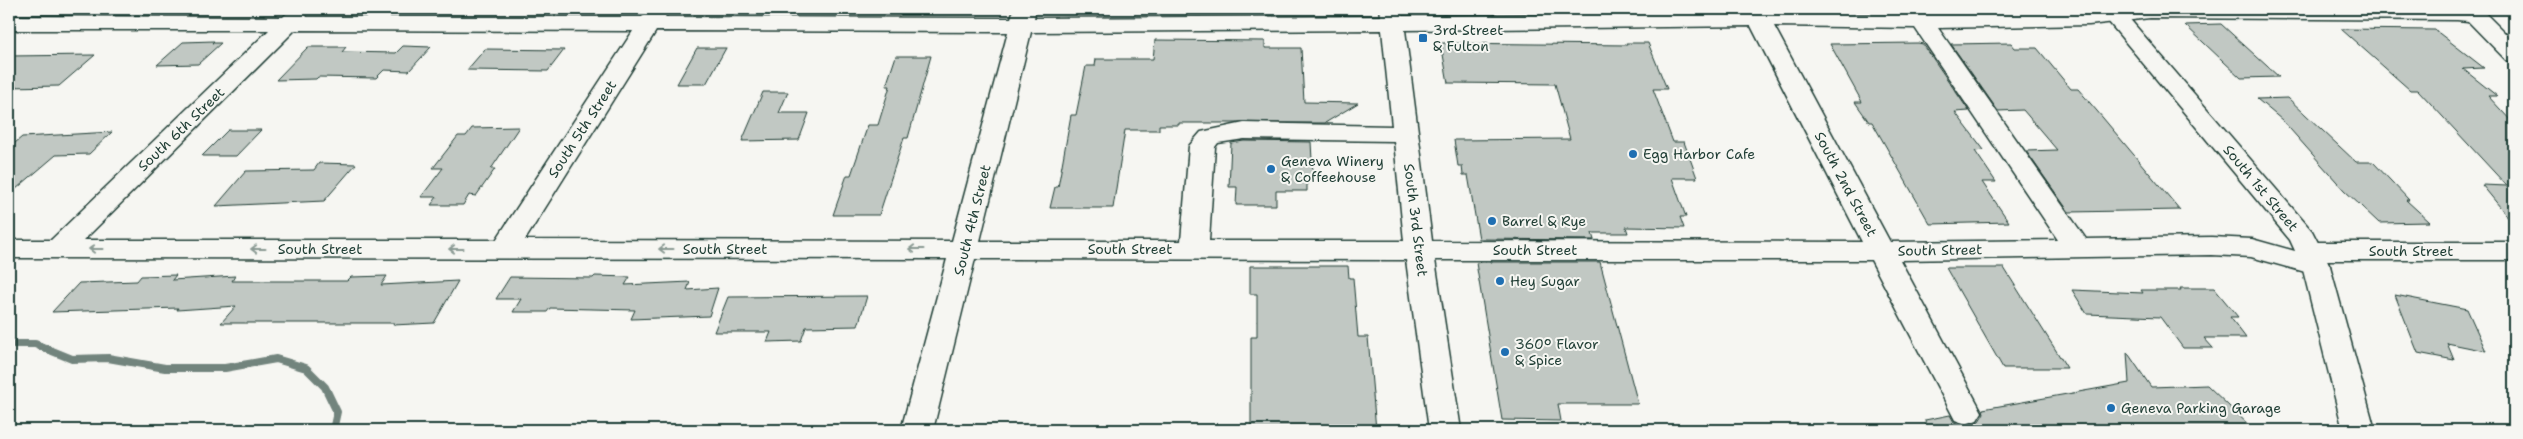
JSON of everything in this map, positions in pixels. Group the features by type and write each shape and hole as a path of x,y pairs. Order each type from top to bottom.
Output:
{"street":[{"path":"49,23 68,9"},
{"path":"9,23 297,16 1023,17 1756,14 1922,21 2089,18 2112,12 2170,11 2473,12 2514,55"},
{"name":"South 1st Street","path":"2112,12 2309,251 2359,430"},
{"name":"South 2nd Street","path":"1756,14 1966,412"},
{"name":"South 6th Street","path":"58,249 297,16"},
{"name":"South 5th Street","path":"505,249 655,16"},
{"name":"South 3rd Street","path":"1392,16 1420,250 1445,430"},
{"name":"South 4th Street","path":"917,430 1023,17"},
{"path":"1922,21 2077,247"},
{"path":"1194,249 1202,146 1210,137 1244,131 1406,134"},
{"name":"South Street","path":"9,249 1882,251 2077,247 2252,248 2309,251 2514,251"}],"building":[{"path":"2221,24 2279,77 2241,78 2185,25"},
{"path":"2341,29 2435,30 2484,68 2463,69 2497,96 2488,96 2514,124 2514,224 2482,185 2507,186 2418,90 2410,90"},
{"path":"1155,40 1265,41 1265,48 1301,48 1304,102 1358,103 1325,123 1179,123 1179,125 1159,125 1159,130 1125,130 1113,208 1050,208 1055,187 1058,187 1071,115 1076,115 1086,66 1095,66 1096,59 1153,59"},
{"path":"214,41 212,43 221,43 198,64 157,65 183,42"},
{"path":"1441,43 1627,45 1626,43 1648,43 1667,89 1653,89 1673,142 1684,142 1697,178 1672,178 1686,217 1680,217 1684,228 1626,227 1628,233 1592,233 1594,240 1479,239 1468,175 1463,175 1462,166 1458,166 1454,140 1570,139 1555,84 1448,83"},
{"path":"2011,43 2015,48 2037,48 2071,89 2078,89 2180,210 2069,212 2026,151 2057,150 2023,110 1998,111 1951,44"},
{"path":"1830,44 1923,44 1969,111 1955,112 1984,150 1975,151 1996,182 1982,182 2009,222 1930,224 1872,122 1869,122 1855,102 1862,102"},
{"path":"403,46 431,47 409,71 384,70 376,78 318,77 316,79 276,80 308,47 346,47 342,52 396,53"},
{"path":"697,48 726,48 706,84 677,84"},
{"path":"485,49 564,50 548,71 467,70"},
{"path":"95,55 59,86 9,87 9,56"},
{"path":"896,56 931,56 908,138 904,138 879,215 833,215 847,175 851,175 868,125 878,125 890,86 886,86"},
{"path":"763,92 788,92 779,113 809,113 799,140 742,141"},
{"path":"2288,98 2356,162 2373,162 2409,200 2406,200 2430,222 2379,223 2344,190 2282,120 2257,99"},
{"path":"519,127 491,169 495,169 476,196 469,195 463,205 431,205 437,197 421,197 443,168 433,168 458,136 466,136 472,128"},
{"path":"228,130 261,130 236,156 202,156"},
{"path":"112,132 89,154 56,155 9,195 9,148 22,137"},
{"name":"Geneva Winery & Coffeehouse","path":"1244,141 1311,142 1313,178 1307,178 1307,191 1276,191 1276,205 1236,205 1237,187 1229,187 1231,143"},
{"path":"319,163 356,164 324,201 216,206 246,171 314,170"},
{"path":"1600,262 1638,404 1558,404 1561,421 1502,420 1476,263"},
{"path":"1250,266 1348,266 1349,278 1353,278 1358,337 1368,337 1376,430 1251,430 1251,337 1257,337 1257,294 1250,294"},
{"path":"1946,268 2004,268 2067,368 2003,368"},
{"path":"176,275 172,280 235,276 232,281 347,281 351,277 387,276 381,285 458,281 434,323 393,325 394,323 221,323 236,306 177,310 178,308 52,312 79,283 137,281 141,276"},
{"path":"595,276 630,277 625,285 690,282 687,290 718,288 709,316 631,319 635,310 550,308 547,312 513,312 521,299 496,299 510,277 593,278"},
{"path":"2180,288 2214,288 2238,317 2230,317 2246,338 2204,338 2213,348 2183,348 2160,317 2087,314 2072,290 2143,293 2141,290 2181,290"},
{"path":"2395,295 2467,309 2486,351 2447,343 2454,360 2418,353"},
{"path":"867,296 858,326 806,327 801,341 767,342 771,332 714,332 728,297"},
{"name":"Geneva Parking Garage","path":"2127,352 2151,387 2207,385 2254,430 1926,430 1925,420 1950,415 1954,422 1967,426 1979,421 1984,413 1983,409 2129,383"}],"waterway":[{"path":"9,344 35,344 72,359 108,358 165,368 225,368 276,359 306,368 325,387 337,412 333,430"}],"place":[{"name":"3rd Street & Fulton","path":"1423,38"},
{"name":"Egg Harbor Cafe","path":"1633,154"},
{"name":"Geneva Winery & Coffeehouse","path":"1271,169"},
{"name":"Barrel & Rye","path":"1492,221"},
{"name":"Hey Sugar","path":"1500,281"},
{"name":"360° Flavor & Spice","path":"1505,352"},
{"name":"Geneva Parking Garage","path":"2111,408"}]}
